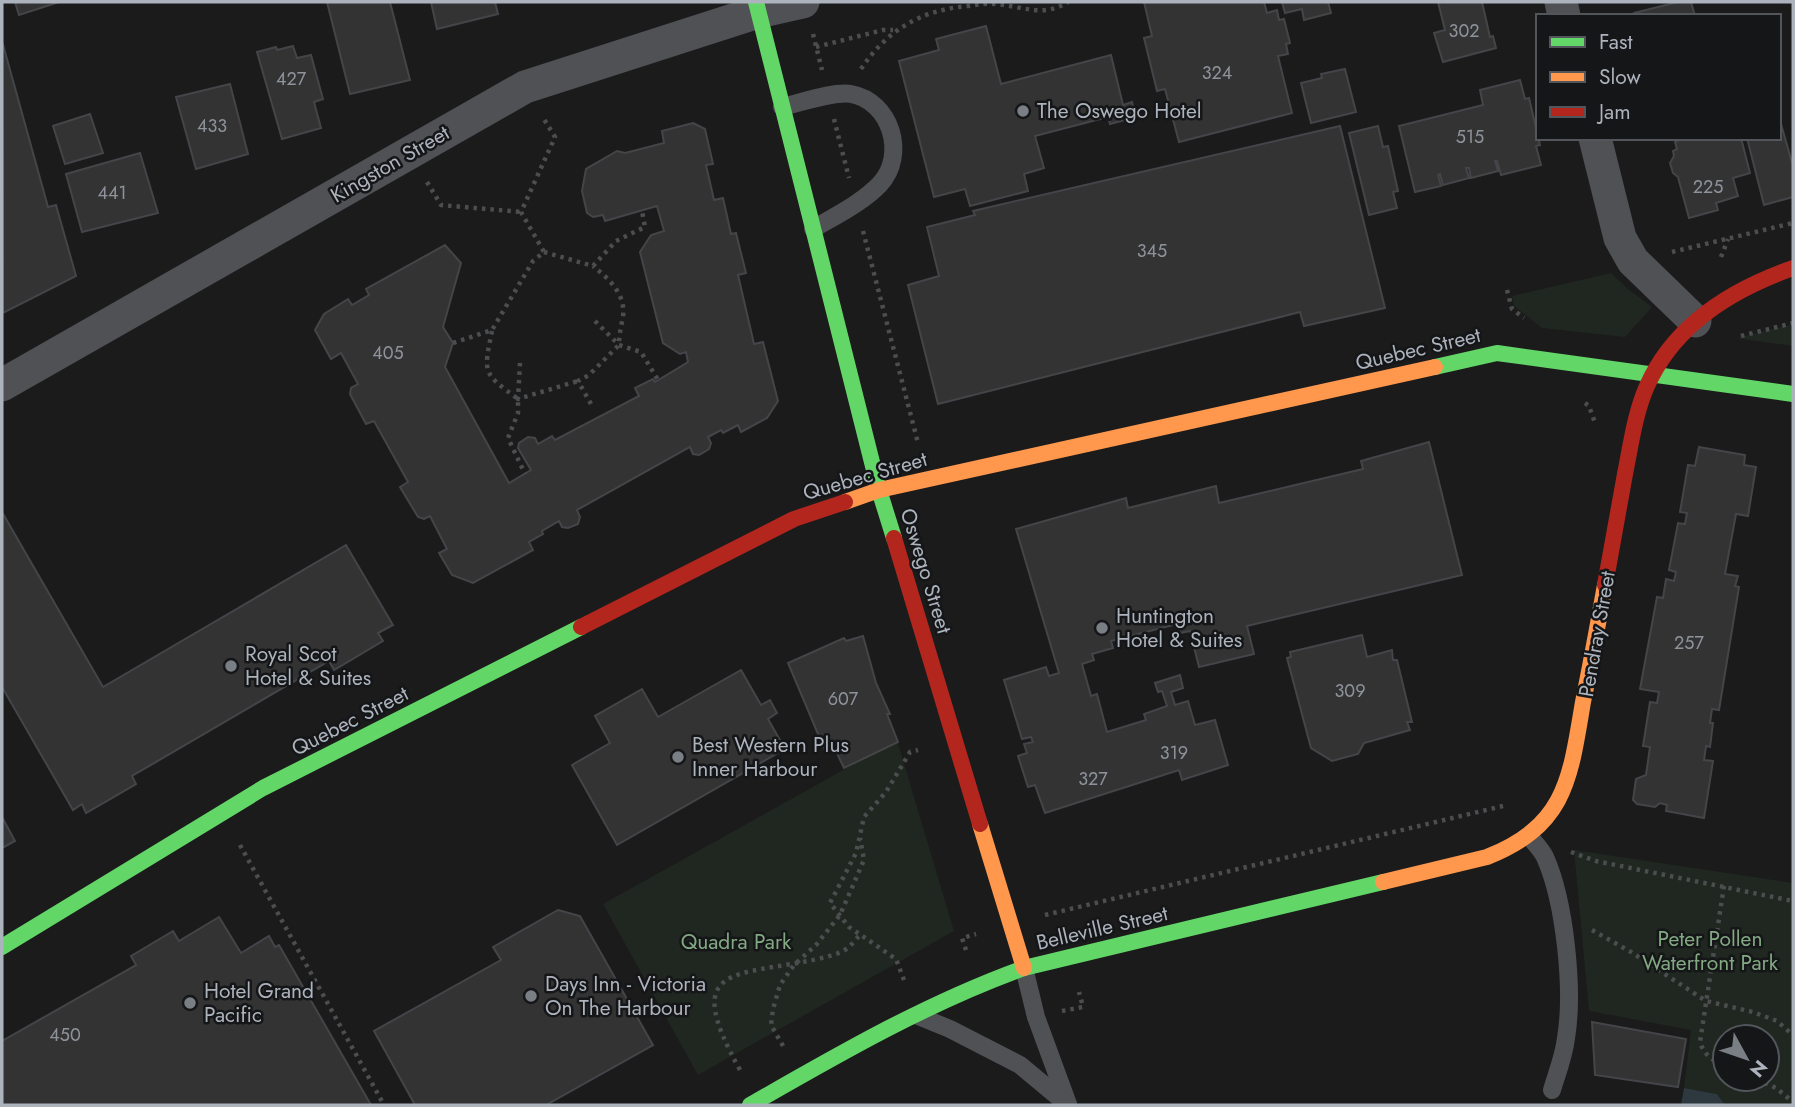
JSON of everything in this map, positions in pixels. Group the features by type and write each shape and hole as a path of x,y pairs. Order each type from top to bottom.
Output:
{"street":[{"name":"Kingston Street","path":"2,385 525,87 757,7 803,2"},
{"name":"Oswego Street","path":"757,7 879,490 1024,968"},
{"path":"1595,140 1620,239 1625,249 1633,261 1695,321"},
{"path":"1652,375 1695,321 1740,289 1766,276 1793,268"},
{"name":"Quebec Street","path":"2,947 263,788 794,519 879,490 1497,353 1793,394"},
{"name":"Pendray Street","path":"1487,857 1511,849 1547,820 1561,799 1570,775 1634,426 1652,375"},
{"name":"Belleville Street","path":"754,1103 914,1014 978,983 1024,968 1487,857"}],"lane":[{"path":"782,107 850,94 868,101 883,115 894,138 893,160 882,183 862,199 813,229"},
{"path":"1529,836 1544,854 1550,872 1560,915 1570,987 1566,1039 1552,1090"},
{"name":"Oswego Street","path":"1024,968 1036,1017 1068,1105"},
{"path":"914,1014 1020,1065 1068,1105"}],"path":[{"path":"856,76 869,57 895,30 916,18 948,8 1002,2"},
{"path":"995,4 1030,11 1049,10 1068,2"},
{"path":"816,47 883,30 895,30"},
{"path":"822,72 834,74"},
{"path":"522,212 555,137 525,87"},
{"path":"408,154 441,205 522,212"},
{"path":"593,266 616,242 645,226 642,211"},
{"path":"518,399 579,381 589,375 619,345 623,316 622,301 612,282 593,266 544,252 522,212"},
{"path":"1668,253 1793,223"},
{"path":"1717,261 1724,254 1728,239"},
{"path":"518,399 490,379 485,366 492,330 533,261 544,252"},
{"path":"1507,290 1512,309 1529,322"},
{"path":"594,321 619,345 641,352 658,380"},
{"path":"1738,337 1793,323"},
{"path":"453,343 492,330"},
{"path":"520,363 517,413 508,438 525,474"},
{"path":"579,381 592,404"},
{"path":"1578,398 1589,405 1595,422 1593,435"},
{"path":"914,1014 897,960 886,950 849,928 830,903 856,853 864,817 886,792 910,752 953,739"},
{"path":"1042,916 1508,805"},
{"path":"222,813 384,1105"},
{"path":"800,1078 771,1025 773,1009 780,985 794,965 816,945 840,915 864,860 859,837"},
{"path":"1564,858 1570,848 1596,861 1793,901"},
{"path":"1711,1058 1703,1051 1700,1042 1724,886"},
{"path":"1583,925 1631,952 1706,1001 1765,1016 1777,1021 1793,1035"},
{"path":"754,1103 715,1018 713,1002 716,991 737,973 794,965 833,955 848,948 859,936"}],"green space":[{"path":"1611,273 1652,307 1625,337 1542,328 1514,306 1512,296"},
{"path":"1793,324 1793,346 1737,338"},
{"name":"Quadra Park","path":"897,740 954,931 698,1075 603,904"},
{"name":"Peter Pollen Waterfront Park","path":"1574,850 1793,883 1793,1105 1725,1105 1717,1094 1712,1093 1781,1093 1781,1023 1711,1023 1711,1093 1684,1088 1691,1030 1589,1011"}],"shaded area":[{"path":"1684,1088 1717,1094 1725,1105 1681,1105"}],"building":[{"path":"15,2 59,2 19,15"},
{"path":"327,2 390,2 410,80 350,94"},
{"path":"431,2 495,2 498,14 437,29"},
{"path":"1144,2 1264,2 1267,13 1277,10 1279,20 1284,19 1290,43 1286,44 1288,54 1278,56 1292,113 1179,142 1165,89 1157,91 1144,38 1152,36"},
{"path":"1282,2 1328,2 1331,13 1304,20 1302,9 1285,13"},
{"path":"1438,2 1482,2 1490,37 1493,36 1496,48 1443,62 1434,33 1445,30"},
{"path":"1678,2 1691,2 1694,14 1634,14"},
{"name":"The Oswego Hotel","path":"986,26 1001,84 1111,55 1123,105 1132,102 1136,117 1110,124 1108,117 1035,136 1044,168 1024,174 1028,191 970,206 965,189 934,197 899,61 939,50 936,39"},
{"path":"2,41 48,207 56,205 76,276 3,313"},
{"path":"293,46 297,58 311,55 323,99 314,102 321,128 282,139 257,52"},
{"path":"1345,69 1356,112 1311,123 1301,83 1322,78 1321,74"},
{"path":"1520,80 1525,99 1529,98 1536,140 1539,140 1540,145 1536,146 1541,165 1501,175 1495,161 1498,171 1471,178 1469,168 1466,168 1469,178 1443,185 1440,174 1441,186 1415,192 1399,126 1483,105 1480,90"},
{"path":"230,84 248,154 196,169 176,97"},
{"path":"90,114 103,153 65,164 53,126"},
{"path":"693,123 705,129 713,164 706,165 714,200 723,198 731,234 736,233 746,273 738,275 754,344 763,342 778,401 767,418 741,432 738,425 708,437 711,443 709,449 699,455 693,454 690,447 577,510 580,517 578,524 568,528 562,527 559,521 529,542 533,550 473,583 452,575 439,553 447,549 430,516 424,519 418,517 400,487 408,482 374,421 366,424 350,394 351,388 358,384 341,353 331,359 315,330 324,314 348,299 352,305 369,295 366,289 445,245 461,263 443,327 453,343 445,367 509,483 531,470 518,448 519,443 528,437 535,438 538,444 552,436 555,440 639,396 635,388 653,379 655,382 688,362 686,352 680,354 663,343 640,252 651,235 664,231 657,206 605,221 603,215 593,217 587,213 582,191 586,169 617,151 625,153 664,143 662,131"},
{"path":"1781,124 1793,166 1793,197 1764,205 1748,140 1781,140"},
{"path":"1340,126 1385,308 1304,326 1300,312 938,404 908,285 939,276 927,227 975,215 973,211"},
{"path":"1378,126 1383,147 1388,146 1398,191 1393,192 1397,208 1369,215 1349,133"},
{"path":"1742,140 1750,173 1733,178 1738,196 1716,203 1718,210 1689,218 1678,177 1673,173 1670,163 1674,156 1673,151 1677,149 1675,142"},
{"path":"140,153 158,213 82,232 66,174"},
{"name":"Huntington Hotel & Suites","path":"1429,442 1462,575 1247,626 1254,654 1199,667 1190,631 1180,633 1177,624 1111,641 1113,648 1092,654 1094,660 1082,664 1091,696 1097,694 1107,732 1146,720 1144,714 1167,706 1162,691 1158,692 1155,683 1180,675 1183,688 1171,692 1175,705 1188,701 1195,725 1215,720 1228,765 1182,780 1179,770 1045,813 1035,785 1028,787 1018,756 1027,753 1024,744 1033,742 1031,737 1022,739 1004,680 1046,667 1049,676 1059,673 1016,529 1126,498 1128,508 1216,486 1219,503 1363,469 1361,461"},
{"path":"1699,447 1745,455 1744,465 1756,467 1748,516 1736,514 1725,574 1738,576 1735,586 1739,587 1719,710 1712,709 1710,747 1706,746 1704,760 1713,761 1704,818 1666,811 1667,805 1660,803 1655,807 1637,804 1633,800 1636,779 1646,775 1650,747 1643,746 1650,702 1657,703 1659,692 1640,689 1657,597 1663,598 1666,579 1674,581 1676,572 1669,570 1678,523 1685,524 1687,513 1680,512 1688,465 1695,466"},
{"name":"Royal Scot Hotel & Suites","path":"2,512 103,687 346,545 393,625 378,633 383,641 334,670 329,661 132,776 136,784 86,813 82,804 73,810 2,687"},
{"path":"1362,635 1367,657 1392,650 1393,660 1397,660 1412,722 1407,722 1410,730 1364,743 1358,754 1332,761 1311,748 1287,658 1291,657 1290,652"},
{"path":"863,636 876,683 890,714 887,714 898,742 844,768 835,749 826,753 788,663 844,638 846,641"},
{"name":"Best Western Plus Inner Harbour","path":"741,670 761,705 770,700 777,713 768,719 785,749 617,845 572,765 610,743 595,716 642,689 658,717"},
{"path":"2,817 15,841 2,848"},
{"name":"Days Inn - Victoria On The Harbour","path":"558,910 580,916 653,1045 546,1105 415,1105 374,1031 501,960 493,947"},
{"name":"Hotel Grand Pacific","path":"219,917 241,953 269,936 275,947 279,945 371,1105 2,1105 2,1041 136,965 131,956 173,931 179,941"},
{"path":"1592,1022 1686,1039 1678,1087 1595,1075"}],"traffic: fast":[{"path":"756,2 879,490 894,538"},
{"path":"1435,367 1497,353 1793,394"},
{"path":"2,947 263,788 581,627"},
{"path":"750,1105 918,1013 1024,968 1383,882"}],"traffic: slow":[{"path":"845,502 879,490 1435,367"},
{"path":"1383,882 1487,857 1514,844 1534,830 1549,814 1560,796 1574,754 1605,585"},
{"path":"980,824 1024,968"}],"traffic: jam":[{"path":"1605,585 1636,418 1647,386 1659,364 1689,327 1708,312 1749,287 1793,268"},
{"path":"581,627 794,519 845,502"},
{"path":"894,538 980,824"}],"place":[{"name":"The Oswego Hotel","path":"1023,111"},
{"name":"Huntington Hotel & Suites","path":"1102,628"},
{"name":"Royal Scot Hotel & Suites","path":"231,666"},
{"name":"Best Western Plus Inner Harbour","path":"678,757"},
{"name":"Days Inn - Victoria On The Harbour","path":"531,996"},
{"name":"Hotel Grand Pacific","path":"190,1003"}]}
